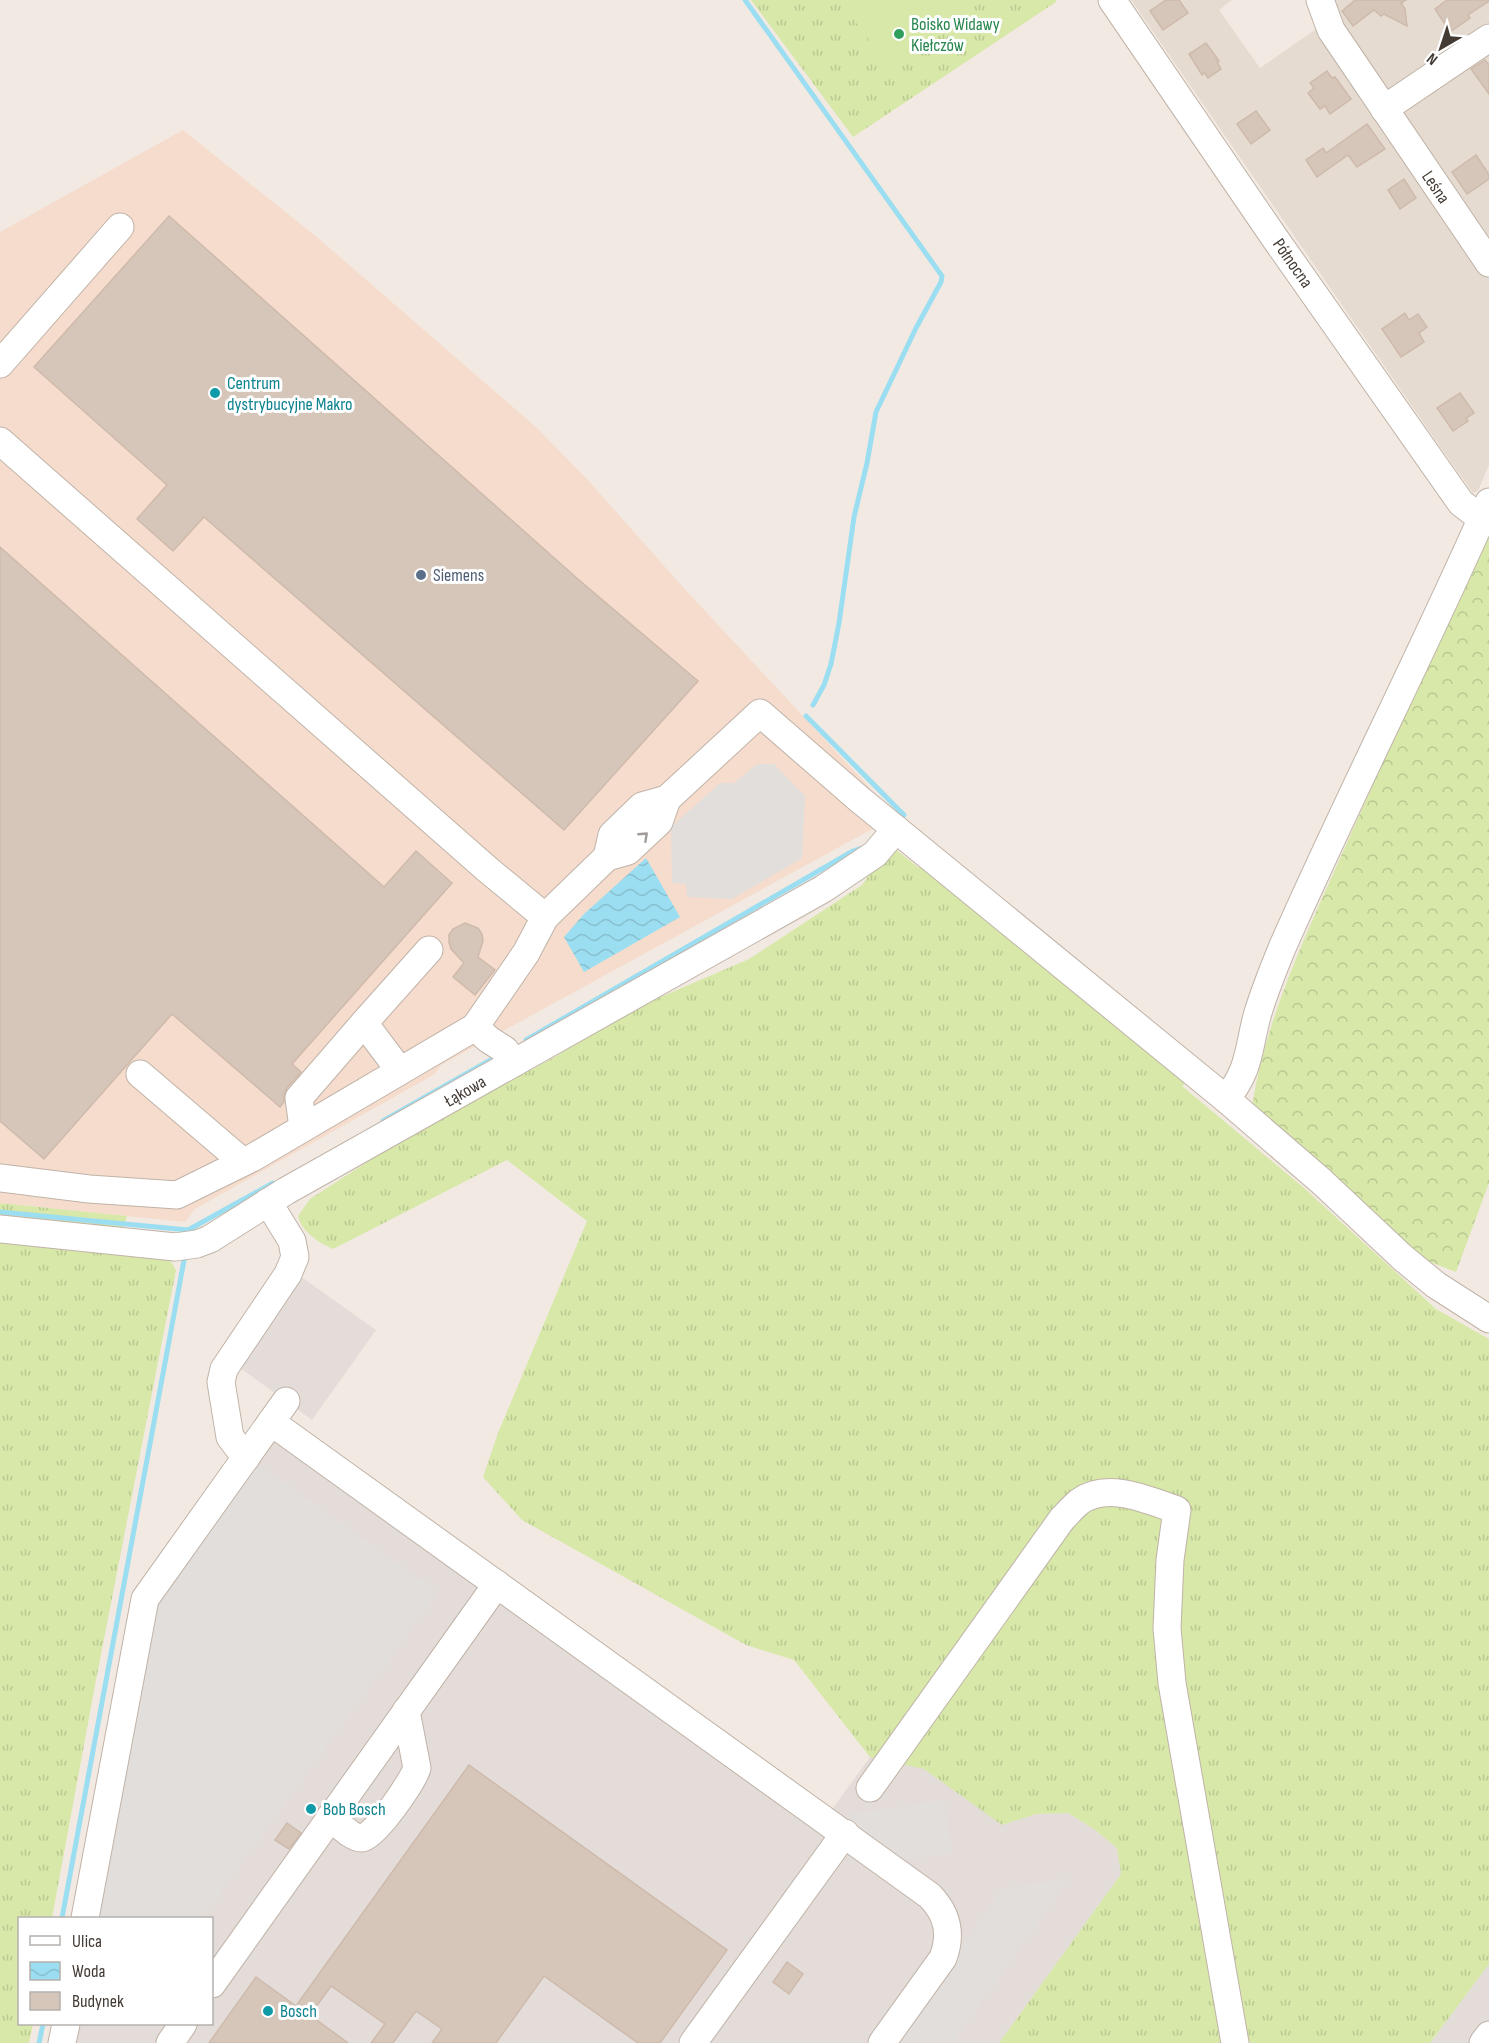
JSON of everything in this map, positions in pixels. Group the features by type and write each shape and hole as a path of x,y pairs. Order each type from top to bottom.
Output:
{"street":[{"name":"Północna","path":"1112,0 1274,237 1461,503 1485,511"},
{"name":"Leśna","path":"1320,0 1331,30 1489,263"},
{"path":"1384,109 1489,39"},
{"path":"0,364 120,227"},
{"path":"0,441 487,869 545,917"},
{"path":"1226,1100 1238,1085 1245,1070 1268,980 1369,756 1485,511"},
{"path":"0,1178 89,1189 177,1195 243,1162 475,1028 526,952 545,917 606,858 612,835 642,806 667,799 760,713 896,829 1226,1100 1321,1181 1403,1258 1436,1285 1489,1319"},
{"name":"Łąkowa","path":"0,1229 175,1247 198,1244 210,1239 268,1202 840,879 875,854 896,829"},
{"path":"303,1128 299,1098 429,950"},
{"path":"364,1023 400,1071"},
{"path":"475,1028 505,1050 514,1063"},
{"path":"140,1074 243,1162"},
{"path":"246,1458 230,1437 221,1382 224,1368 288,1274 295,1257 292,1241 268,1202"},
{"path":"86,1917 145,1599 279,1411 497,1584 930,1896 942,1910 948,1927 947,1947 943,1958 882,2043"},
{"path":"870,1788 1062,1519 1077,1503 1100,1493 1115,1492 1177,1510 1170,1560 1167,1628 1172,1683 1235,2043"},
{"path":"213,1983 497,1584"},
{"path":"330,1817 353,1835 362,1838 372,1834 408,1786 417,1768 406,1711"},
{"path":"693,2043 845,1833"},
{"path":"62,2043 66,2025"},
{"path":"170,2043 182,2025"},
{"path":"1483,2043 1489,2035"}],"shaded area":[{"path":"1131,0 1232,0 1219,10 1260,68 1322,25 1454,230 1489,279 1489,465 1478,491 1473,493 1434,438"},
{"path":"1330,0 1489,0 1489,26 1387,96 1335,15"},
{"path":"1489,50 1489,249 1401,111"},
{"path":"183,130 318,238 537,428 587,479 681,585 896,816 441,1065 435,1074 195,1209 185,1222 0,1203 0,232"},
{"path":"757,764 774,764 805,796 802,858 732,899 687,897 686,884 672,883 671,827 720,783 734,783"},
{"path":"300,1276 376,1330 312,1420 236,1365"},
{"path":"256,1425 802,1821 833,1808 870,1757 924,1768 1002,1824 1036,1814 1068,1813 1094,1829 1117,1848 1122,1873 999,2043 50,2043 54,2025 213,2025 213,1917 73,1917 131,1597"},
{"path":"254,1461 438,1592 203,1917 94,1917 149,1614"},
{"path":"944,1800 952,1853 899,1861 838,1816"},
{"path":"1070,1878 952,2043 893,2043 1002,1889"},
{"path":"1489,1964 1489,2043 1430,2043"}],"green space":[{"path":"751,0 1056,0 1056,2 853,137"},
{"name":"Boisko Widawy Kiełczów","path":"840,0 983,0 888,67"},
{"path":"1489,536 1489,1183 1456,1272 1425,1260 1252,1106 1267,1040 1301,946 1414,695"},
{"path":"895,849 919,868 922,863 1188,1082 1182,1086 1304,1188 1436,1309 1489,1339 1489,1964 1430,2043 999,2043 1121,1874 1117,1848 1094,1829 1068,1813 1036,1814 1002,1825 924,1769 870,1757 794,1660 746,1645 522,1520 483,1477 498,1433 587,1221 507,1160 333,1249 311,1236 300,1222 298,1216 310,1199 409,1135 551,1059 642,1005 749,959 862,885 886,852"},
{"path":"0,1203 127,1216 121,1235 0,1223"},
{"path":"0,1241 167,1255 176,1270 52,1917 18,1917 18,2025 33,2025 29,2043 0,2043"}],"water":[{"path":"646,858 680,917 584,972 564,937 584,914"}],"building":[{"path":"1166,0 1179,0 1188,13 1163,30 1150,11"},
{"path":"1355,0 1406,0 1401,3 1405,9 1407,26 1384,14 1381,16 1374,10 1353,26 1342,11"},
{"path":"1447,0 1489,1 1468,15 1470,18 1450,32 1435,9"},
{"path":"1206,43 1219,61 1217,62 1221,69 1208,78 1205,73 1202,75 1189,54"},
{"path":"1485,60 1489,65 1489,94 1471,69"},
{"path":"1327,71 1332,78 1335,77 1351,99 1330,114 1325,106 1320,109 1308,93 1314,88 1310,83"},
{"path":"1256,111 1270,130 1251,144 1237,124"},
{"path":"1367,124 1385,149 1357,167 1348,155 1317,177 1306,160 1323,148 1326,153"},
{"path":"1476,155 1489,175 1489,179 1467,194 1452,172"},
{"path":"1404,179 1416,198 1400,209 1388,190"},
{"path":"169,216 579,580 698,681 564,830 204,517 173,551 137,519 167,485 34,367"},
{"path":"1405,313 1409,320 1418,314 1427,327 1419,333 1424,342 1401,357 1382,329"},
{"path":"1460,393 1474,413 1466,418 1468,421 1453,431 1437,408"},
{"path":"0,547 384,887 416,851 452,883 292,1064 301,1072 287,1088 284,1102 280,1107 172,1014 44,1159 0,1121"},
{"path":"465,923 478,928 482,934 483,941 478,957 495,970 475,995 453,977 464,963 451,949 449,935 453,929"},
{"path":"469,1765 727,1950 660,2043 638,2043 544,1976 496,2043 432,2043 442,2029 416,2011 393,2043 371,2043 385,2024 331,1986 310,2015 348,2043 209,2043 256,1977 296,2006"},
{"path":"287,1823 301,1833 289,1849 275,1840"},
{"path":"787,1962 803,1974 789,1994 773,1982"}],"waterway":[{"path":"745,0 942,276 876,412 854,517 831,664 824,685 813,705"},
{"path":"806,716 904,815"},
{"path":"526,1040 853,851 862,848"},
{"path":"383,1121 494,1058"},
{"path":"0,1212 188,1230 273,1183"},
{"path":"62,1917 185,1255"},
{"path":"39,2043 43,2025"}],"place":[{"name":"Boisko Widawy Kiełczów","path":"899,34"},
{"name":"Centrum dystrybucyjne Makro","path":"215,393"},
{"name":"Siemens","path":"421,575"},
{"name":"Bob Bosch","path":"311,1809"},
{"name":"Bosch","path":"268,2011"}]}
